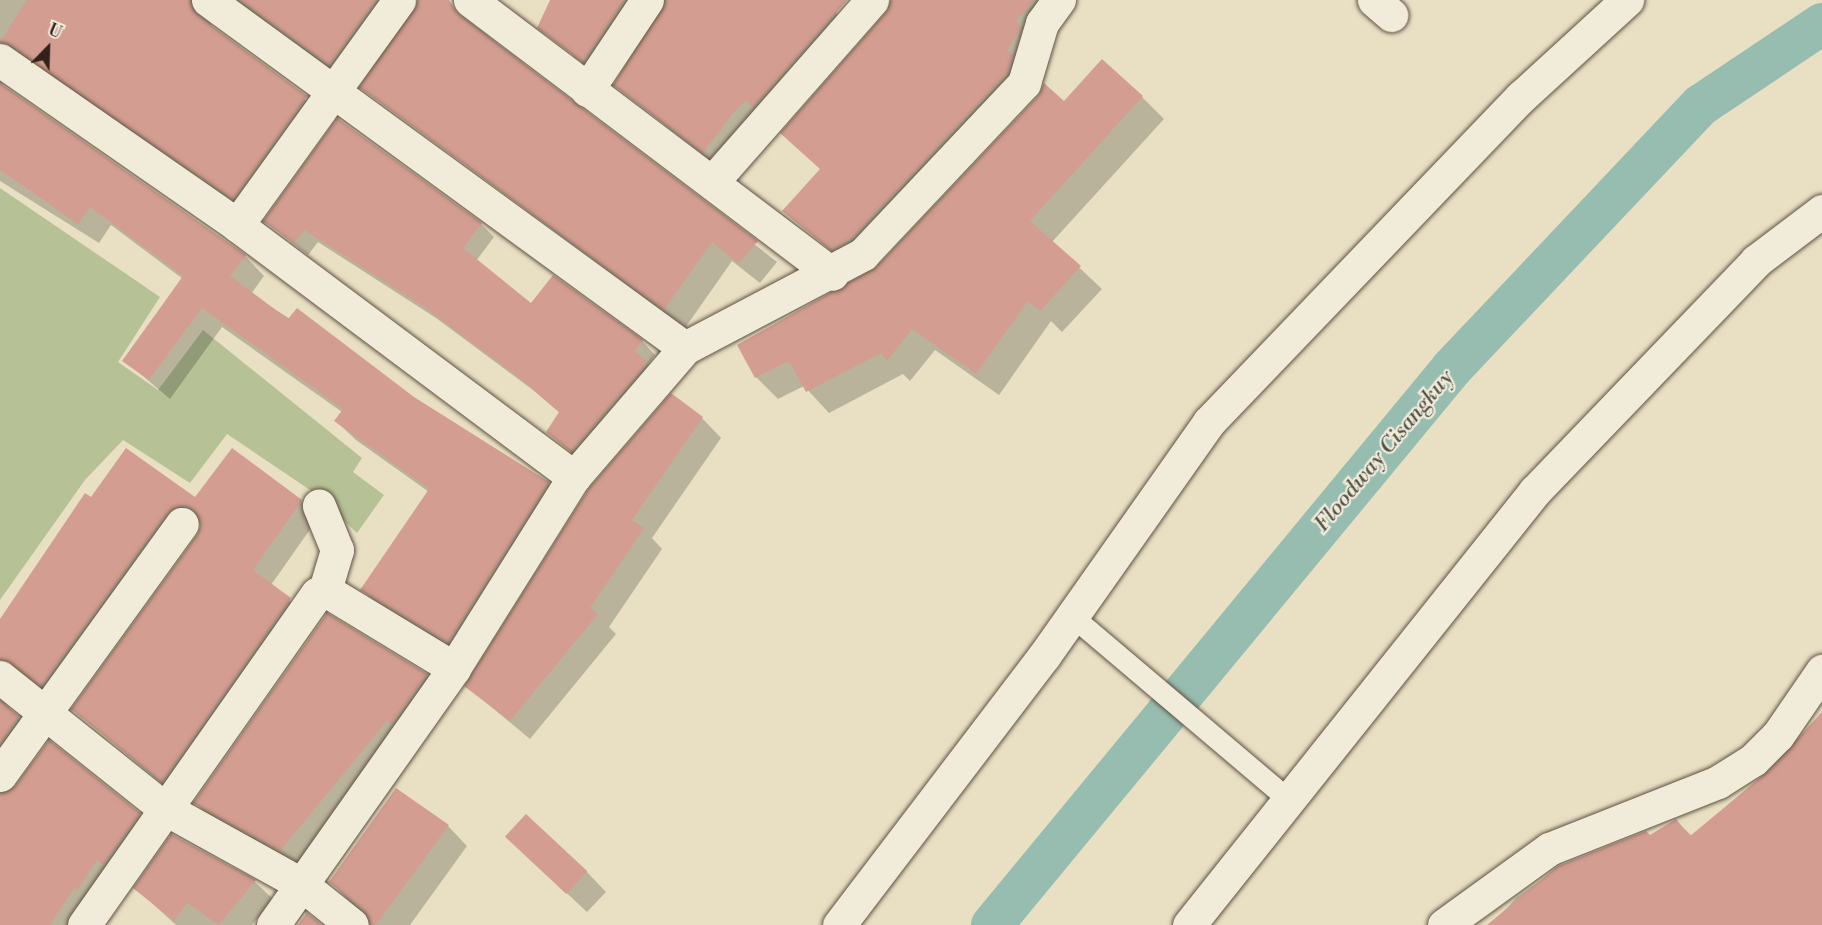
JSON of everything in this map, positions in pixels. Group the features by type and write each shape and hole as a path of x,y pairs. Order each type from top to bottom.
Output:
{"street":[{"path":"208,0 685,348"},
{"path":"237,225 399,0"},
{"path":"470,0 587,90 713,180 831,274"},
{"path":"587,90 648,0"},
{"path":"713,180 872,0"},
{"path":"273,925 454,668 574,477 685,348 831,274 863,254 1024,83 1042,23 1059,0"},
{"path":"839,925 1072,616 1209,422 1521,97 1628,0"},
{"path":"0,60 237,225 574,477"},
{"path":"1189,925 1535,491 1756,261 1822,211"},
{"path":"84,925 164,808 325,590 337,550 318,506"},
{"path":"0,775 182,524"},
{"path":"325,590 454,668"},
{"path":"1444,925 1549,849 1718,782 1753,760 1778,735 1822,671"},
{"path":"0,677 164,808 301,884 352,925"}],"lane":[{"path":"1072,616 1288,799"}],"green space":[{"path":"0,188 160,297 118,362 158,390 203,330 362,458 353,472 384,495 357,533 316,494 227,434 190,483 123,440 85,480 0,600"}],"building":[{"path":"27,0 190,0 197,15 307,96 233,199 0,42"},
{"path":"240,0 376,0 329,65"},
{"path":"417,0 449,0 459,15 758,241 739,264 712,242 664,310 359,87"},
{"path":"550,0 624,0 583,62 537,28"},
{"path":"666,0 847,0 753,107 746,100 733,113 703,153 613,85"},
{"path":"890,0 1034,0 1016,21 1021,27 1007,51 1013,56 1007,73 851,239 831,250 782,211 820,169 780,133 886,12"},
{"path":"1102,59 1143,96 1030,221 1081,266 1040,311 1028,301 976,374 912,329 887,361 881,353 806,392 789,361 755,378 737,345 876,267 1038,96 1044,83 1064,101"},
{"path":"0,83 246,255 230,276 288,319 297,308 414,397 549,482 448,642 360,590 429,489 334,421 343,409 202,308 149,380 122,361 183,276 90,207 78,224 0,170"},
{"path":"337,118 482,223 463,248 531,303 553,275 643,340 635,351 646,360 641,371 571,452 546,432 559,412 518,377 421,305 304,230 294,243 263,221"},
{"path":"671,393 703,417 632,520 644,528 590,608 598,614 510,721 464,686 589,488"},
{"path":"126,448 195,497 232,448 302,500 253,570 291,598 162,782 71,709 197,535 201,525 193,509 183,505 167,513 41,686 0,659 0,619 85,493 91,497"},
{"path":"327,613 427,674 391,724 387,721 280,851 193,803"},
{"path":"0,701 19,716 0,743"},
{"path":"1822,712 1822,925 1487,925 1558,866 1646,831 1650,835 1676,819 1690,836 1766,773"},
{"path":"49,740 140,813 103,865 97,860 77,890 74,888 50,925 0,925 0,793 15,786"},
{"path":"396,788 449,825 376,925 370,925 364,910 329,882"},
{"path":"526,814 587,871 566,894 505,837"},
{"path":"171,834 256,880 219,925 187,903 174,921 133,888"},
{"path":"307,913 322,925 298,925"}],"waterway":[{"name":"Floodway Cisangkuy","path":"992,925 1452,368 1701,105 1822,24"}]}
